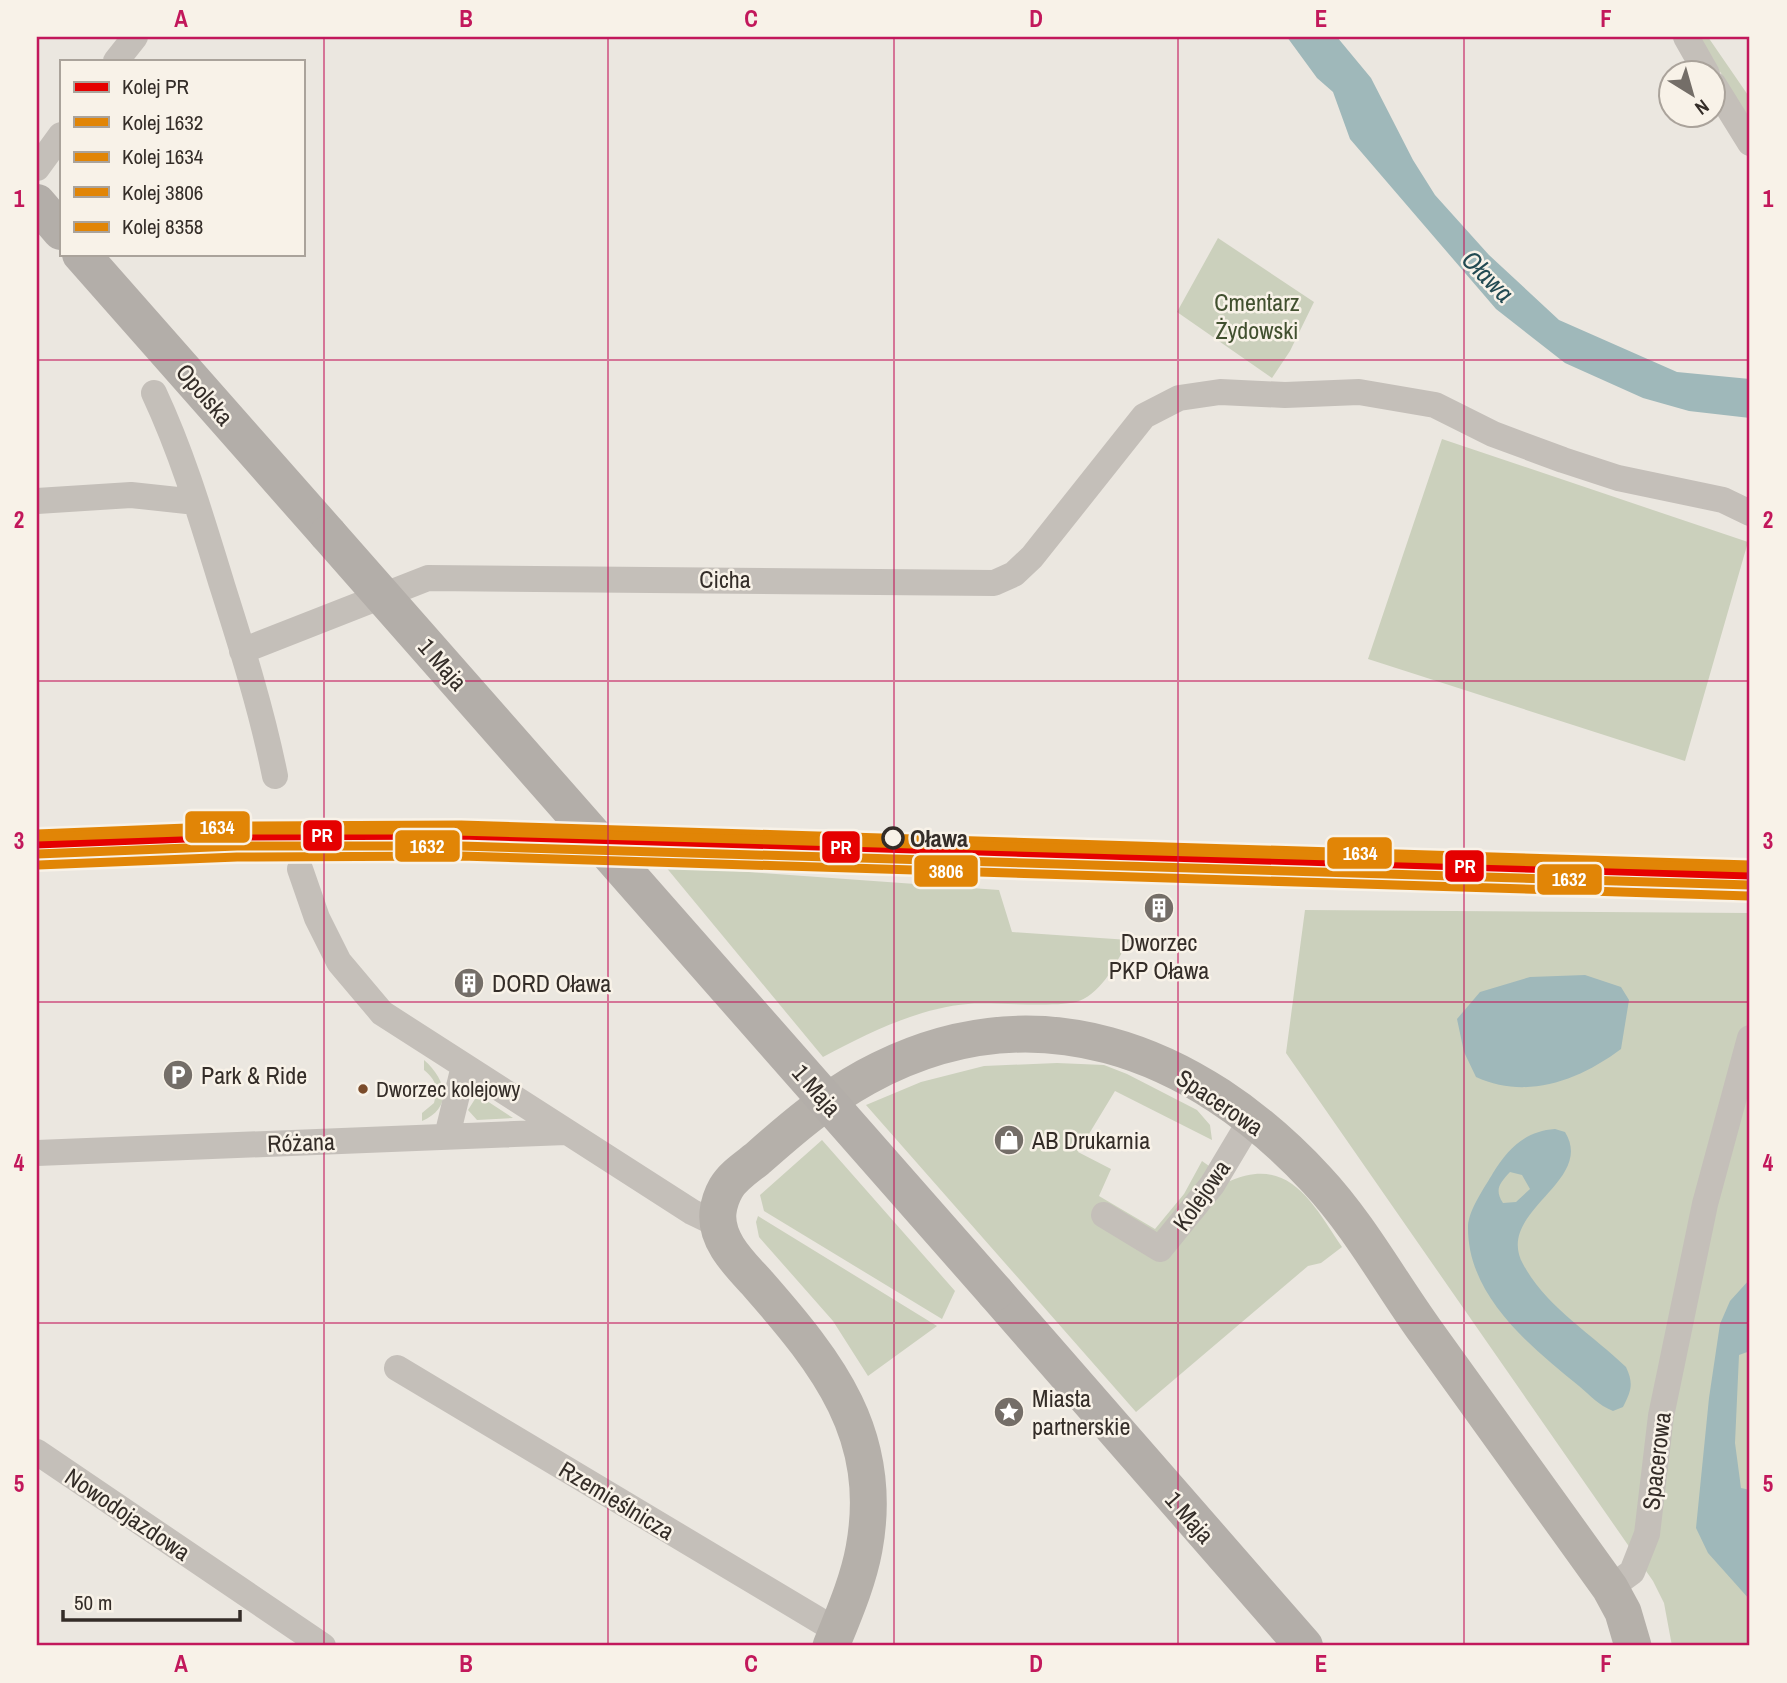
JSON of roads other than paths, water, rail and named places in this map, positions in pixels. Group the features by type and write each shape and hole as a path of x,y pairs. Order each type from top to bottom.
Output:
{"main road":[{"path":"37,203 60,230"},
{"name":"Opolska","path":"83,256 328,534"},
{"name":"1 Maja","path":"328,534 1304,1646"}],"street":[{"path":"117,60 135,37"},
{"path":"1686,37 1699,60"},
{"path":"1728,109 1750,143"},
{"path":"37,168 60,136"},
{"name":"Cicha","path":"243,651 428,578 994,583 1014,574 1032,557 1144,416 1179,398 1220,392 1389,395 1435,405 1493,434 1563,460 1618,478 1723,500 1750,513"},
{"path":"154,393 171,430 196,502 243,651 275,776"},
{"path":"37,501 131,495 196,502"},
{"path":"300,869 317,918 339,962 372,1003 390,1019 704,1220 726,1240 819,1357 837,1386 857,1435 867,1479 863,1552 834,1639"},
{"name":"Spacerowa","path":"726,1240 720,1203 732,1180 811,1113 842,1090 882,1068 907,1057 967,1042 1029,1035 1065,1036 1119,1045 1197,1081 1252,1118 1320,1182 1611,1588 1623,1612 1633,1646"},
{"name":"Spacerowa","path":"1611,1588 1632,1572 1647,1534 1661,1416 1704,1204 1750,1038"},
{"path":"447,1136 464,1066"},
{"name":"Kolejowa","path":"1104,1215 1160,1249 1212,1185 1252,1118"},
{"name":"Różana","path":"37,1153 566,1132"},
{"name":"Rzemieślnicza","path":"397,1368 834,1639"},
{"name":"Nowodojazdowa","path":"37,1452 323,1646"}],"water":[{"path":"1287,37 1337,37 1371,78 1413,160 1435,195 1489,255 1559,320 1677,372 1750,379 1750,418 1689,411 1643,398 1565,363 1496,309 1350,139 1333,92 1317,78"},
{"path":"1585,975 1621,987 1629,1000 1621,1049 1587,1070 1551,1084 1514,1087 1476,1077 1464,1052 1457,1019 1480,992 1530,977"},
{"path":"1544,1130 1565,1132 1571,1150 1567,1166 1558,1182 1522,1228 1518,1245 1523,1264 1544,1294 1626,1367 1631,1383 1630,1392 1623,1407 1613,1411 1595,1400 1541,1354 1505,1317 1478,1275 1470,1251 1469,1219 1493,1173 1518,1143","holes":["1510,1172 1522,1175 1530,1189 1516,1202 1503,1203 1499,1194 1501,1183"]},
{"path":"1750,1279 1750,1351 1739,1355 1735,1443 1741,1488 1750,1490 1750,1600 1708,1553 1696,1528 1709,1398 1720,1324 1730,1301"}],"rail line":[{"name":"1634","path":"37,834 237,826 461,825 1750,865"},
{"name":"8358","path":"37,837 239,830 420,830 1750,868"},
{"name":"PR","path":"37,844 237,836 461,835 1750,875"},
{"name":"1632","path":"37,854 237,846 461,846 1750,885"},
{"name":"3806","path":"38,865 237,857 461,856 1749,896"}],"place":[{"name":"Oława","path":"893,838"},
{"name":"Dworzec PKP Oława","path":"1159,908"},
{"name":"DORD Oława","path":"469,983"},
{"name":"Park & Ride","path":"178,1075"},
{"name":"Dworzec kolejowy","path":"363,1089"},
{"name":"AB Drukarnia","path":"1009,1140"},
{"name":"Miasta partnerskie","path":"1009,1412"}],"park label":[{"name":"Cmentarz Żydowski","path":"1257,316"}]}
